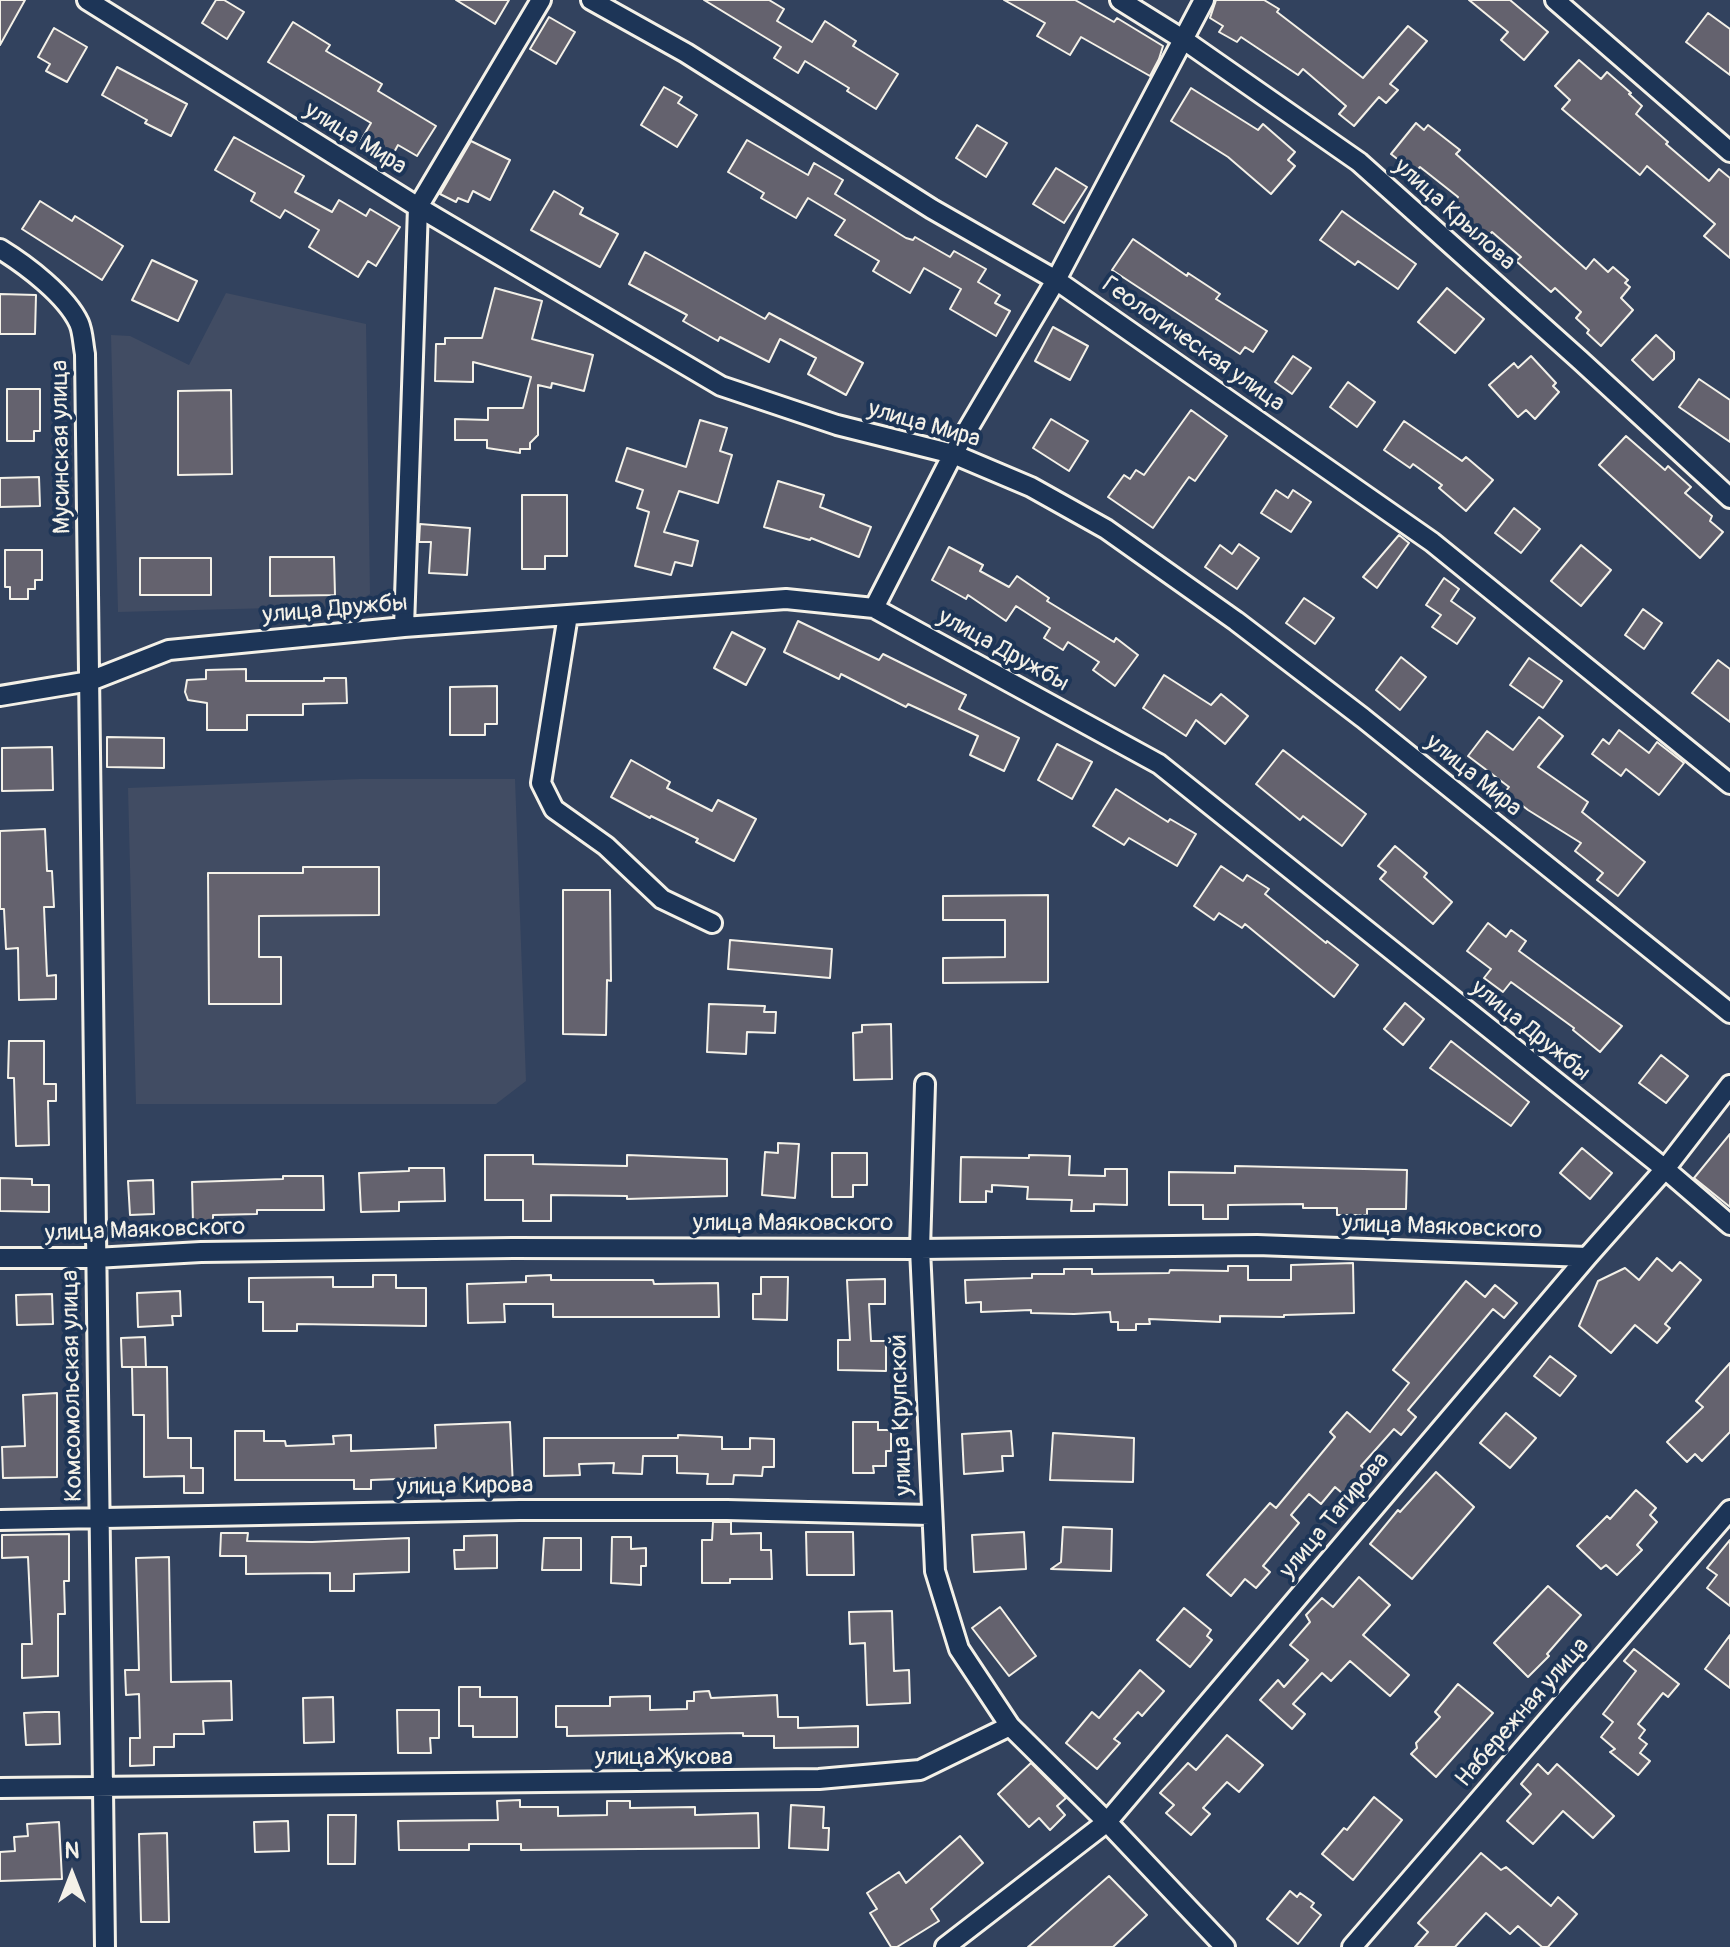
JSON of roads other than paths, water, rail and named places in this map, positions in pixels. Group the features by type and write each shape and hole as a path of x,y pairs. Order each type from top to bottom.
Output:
{"street":[{"name":"улица Мира","path":"87,0 418,207 721,386 837,425 953,454 1031,487 1106,529 1236,621 1363,718 1730,1013"},
{"path":"404,627 418,207 541,0"},
{"name":"Геологическая улица","path":"591,0 686,53 932,209 1056,280 1432,542 1730,784"},
{"name":"улица Крылова","path":"1120,0 1184,40 1359,162 1730,498"},
{"path":"874,608 953,454 1056,280 1204,0"},
{"path":"1555,0 1730,152"},
{"name":"Мусинская улица","path":"0,249 65,302 80,324 85,354 90,681"},
{"name":"улица Дружбы","path":"0,696 90,681 169,650 404,627 786,599 874,608 1159,764 1665,1169 1730,1225"},
{"path":"568,615 541,783 554,809 606,846 662,899 712,923"},
{"name":"Комсомольская улица","path":"90,681 105,1947"},
{"name":"улица Крупской","path":"925,1084 920,1249 935,1571 959,1649 1010,1726"},
{"name":"улица Тагирова","path":"945,1947 1107,1822 1665,1169 1730,1085"},
{"name":"улица Маяковского","path":"0,1258 513,1248 920,1249 1257,1245 1587,1257"},
{"name":"улица Кирова","path":"0,1520 520,1510 727,1510 930,1515"},
{"name":"Набережная улица","path":"1352,1947 1730,1510"},
{"path":"1010,1726 1107,1822 1225,1947"},
{"name":"улица Жукова","path":"0,1788 819,1779 920,1770 1010,1726"}]}
